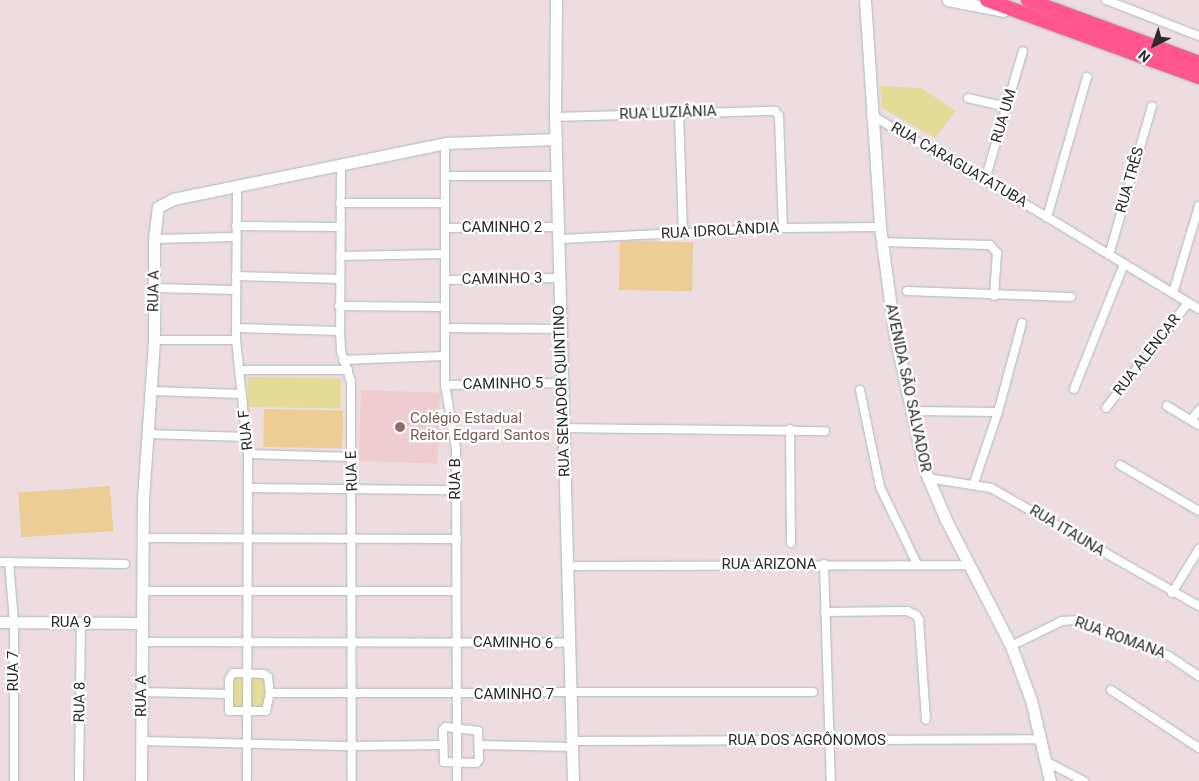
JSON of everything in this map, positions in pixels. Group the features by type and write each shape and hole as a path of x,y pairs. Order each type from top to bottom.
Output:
{"highway":[{"path":"987,0 1045,19 1199,77"},
{"path":"1028,0 1199,62"}],"street":[{"name":"RUA SENADOR QUINTINO","path":"556,0 556,176 573,781"},
{"name":"AVENIDA SÃO SALVADOR","path":"865,0 871,115 880,227 894,331 911,411 927,478 1011,646 1042,739 1050,781"},
{"path":"948,0 1045,19"},
{"path":"1106,0 1199,36"},
{"name":"RUA UM","path":"985,180 1023,52"},
{"name":"RUA CARAGUATATUBA","path":"1047,217 1087,77"},
{"path":"968,98 1007,107"},
{"name":"RUA TRÊS","path":"1109,254 1152,106"},
{"name":"RUA LUZIÂNIA","path":"555,117 775,111 779,116 783,228"},
{"path":"679,113 682,233"},
{"name":"RUA CARAGUATATUBA","path":"871,115 985,180 1199,309"},
{"name":"RUA A","path":"142,781 142,538 154,340 155,213 164,202 445,143 556,139"},
{"name":"RUA B","path":"445,143 446,328 444,356 445,385 456,449 457,764"},
{"name":"RUA E","path":"341,164 339,227 340,331 343,360 351,381 352,781"},
{"path":"445,176 556,176"},
{"name":"RUA F","path":"237,187 236,340 248,437 249,538 246,644 248,712"},
{"path":"340,203 445,202"},
{"path":"1172,293 1199,206"},
{"path":"236,226 339,227"},
{"name":"RUA IDROLÂNDIA","path":"559,233 682,233 783,228 880,227"},
{"name":"CAMINHO 2","path":"445,228 559,233"},
{"path":"154,239 236,237"},
{"path":"882,242 990,244 997,253 994,296"},
{"path":"340,256 445,254"},
{"path":"1074,389 1124,264"},
{"path":"236,276 340,279"},
{"name":"CAMINHO 3","path":"446,280 559,278"},
{"path":"154,288 236,290"},
{"path":"907,291 994,296 1071,297"},
{"name":"RUA ALENCAR","path":"1106,408 1188,303"},
{"path":"339,306 445,307"},
{"path":"974,483 998,412 1022,323"},
{"path":"236,328 340,331"},
{"path":"446,328 561,329"},
{"path":"154,340 236,340"},
{"path":"343,360 444,356"},
{"path":"239,370 348,370"},
{"name":"CAMINHO 5","path":"445,385 562,383"},
{"path":"860,390 880,487 917,564"},
{"path":"151,391 242,394"},
{"path":"1167,406 1199,425"},
{"path":"1191,420 1199,410"},
{"path":"911,411 998,412"},
{"path":"562,428 790,429 825,431"},
{"path":"790,429 792,543"},
{"path":"148,434 248,437"},
{"path":"248,454 351,457"},
{"path":"1120,465 1199,511"},
{"name":"RUA ITAUNA","path":"927,478 974,483 1003,494 1172,593 1199,606"},
{"path":"248,488 456,490"},
{"path":"142,538 457,539"},
{"path":"1172,593 1199,549"},
{"path":"0,562 125,564"},
{"name":"RUA 7","path":"9,562 14,622 14,781"},
{"path":"824,564 831,781"},
{"name":"RUA ARIZONA","path":"567,566 970,565"},
{"path":"143,591 352,593 456,591"},
{"path":"825,612 907,611 920,620 926,720"},
{"name":"RUA ROMANA","path":"1011,646 1062,621 1078,620 1169,656 1199,676"},
{"name":"RUA 9","path":"0,622 142,623"},
{"name":"RUA 8","path":"79,781 81,623"},
{"name":"CAMINHO 6","path":"143,642 246,644 569,643"},
{"path":"247,673 266,676 270,693 266,711 230,710 228,694 232,675 247,673"},
{"path":"1111,690 1199,748"},
{"path":"142,692 228,694"},
{"name":"CAMINHO 7","path":"270,693 456,695 813,692"},
{"path":"247,781 248,712"},
{"path":"457,726 476,730 481,746 476,763 457,764 443,760 443,745 444,728 457,726"},
{"name":"RUA DOS AGRÔNOMOS","path":"481,746 1042,739"},
{"path":"142,741 247,745 443,745"},
{"path":"1047,762 1084,781"},
{"path":"457,764 457,781"}],"shaded area":[{"path":"880,86 921,88 956,111 935,138 882,108"},
{"path":"620,241 693,242 692,291 619,290"},
{"path":"248,377 341,379 340,409 247,407"},
{"name":"Colégio Estadual Reitor Edgard Santos","path":"361,390 440,393 437,464 359,461"},
{"path":"264,409 343,410 342,448 263,447"},
{"path":"110,486 113,531 21,537 18,492"},
{"path":"234,676 266,677 265,708 233,707"}],"place":[{"name":"Colégio Estadual Reitor Edgard Santos","path":"400,427"}]}
